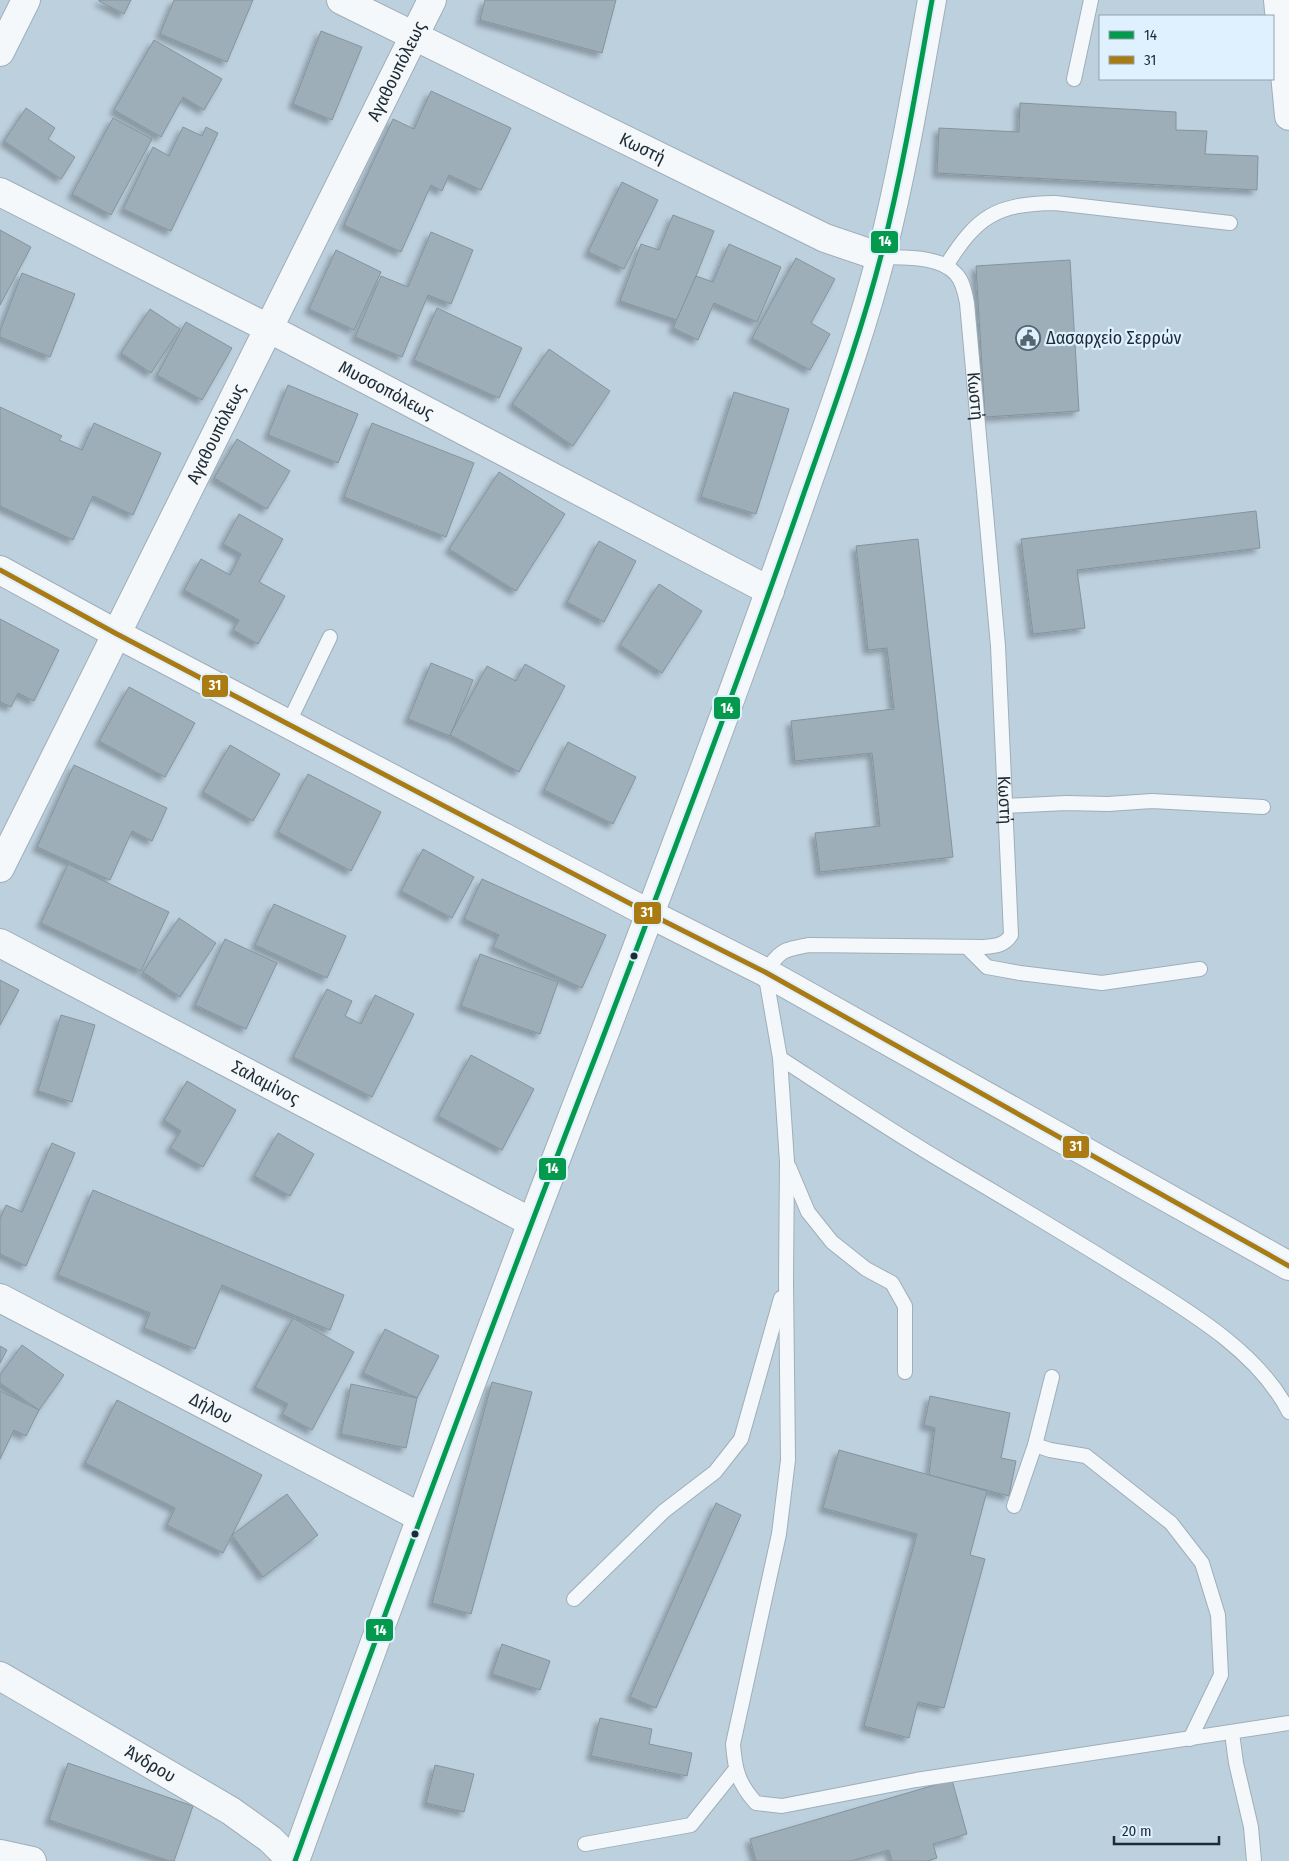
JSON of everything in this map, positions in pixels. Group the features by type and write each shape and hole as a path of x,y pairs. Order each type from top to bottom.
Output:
{"street":[{"path":"0,52 26,0"},
{"name":"Κωστή","path":"340,0 824,238 881,257"},
{"name":"Αγαθουπόλεως","path":"0,868 115,634 270,329 432,0"},
{"path":"294,1861 420,1517 650,914 770,591 853,352 881,257 893,205 932,0"},
{"path":"1278,0 1289,116"},
{"name":"Μυσσοπόλεως","path":"0,192 270,329 770,591"},
{"path":"0,570 115,634 650,914 765,972 1289,1266"},
{"name":"Σαλαμίνος","path":"0,944 531,1222"},
{"name":"Δήλου","path":"0,1298 420,1517"},
{"name":"Άνδρου","path":"0,1676 232,1811 270,1839 294,1861"},
{"path":"0,1854 32,1861"}],"lane":[{"path":"1074,79 1091,0"},
{"path":"946,266 961,242 982,220 998,211 1033,203 1055,203 1230,223"},
{"name":"Κωστή","path":"765,972 779,953 787,949 809,945 994,947 1007,940 1011,935 998,646 967,303 961,281 946,266 920,260 881,257"},
{"path":"288,724 330,637"},
{"path":"1005,806 1066,803 1108,804 1152,801 1263,807"},
{"path":"967,947 987,967 1102,983 1200,969"},
{"path":"765,972 780,1058 787,1162 788,1460 779,1534 733,1744 735,1770 744,1790 756,1803 782,1806 916,1780 1289,1723"},
{"path":"780,1058 905,1139 1070,1237 1178,1305 1230,1343 1257,1368 1289,1412"},
{"path":"787,1162 808,1212 832,1242 866,1269 892,1284 905,1306 905,1372"},
{"path":"574,1598 664,1511 715,1472 741,1439 786,1282"},
{"path":"1014,1506 1035,1445 1052,1377"},
{"path":"1035,1445 1050,1450 1086,1456 1171,1523 1202,1563 1218,1615 1221,1675 1190,1739"},
{"path":"1232,1733 1236,1763 1251,1827 1254,1861"},
{"path":"585,1844 691,1825 735,1770"}],"building":[{"path":"99,0 131,0 124,14"},
{"path":"174,0 253,0 227,62 160,34"},
{"path":"485,0 616,0 602,53 480,20"},
{"path":"321,31 362,47 332,120 293,104"},
{"path":"154,40 222,79 204,110 183,97 161,137 114,110"},
{"path":"431,91 511,128 481,190 449,175 442,191 431,185 401,252 344,225 393,119 414,129"},
{"path":"1020,103 1176,112 1176,130 1207,131 1205,154 1258,156 1257,190 937,173 939,128 1019,132"},
{"path":"26,108 55,128 48,139 75,157 61,179 4,141"},
{"path":"113,118 152,139 111,215 72,194"},
{"path":"183,127 202,136 206,127 218,133 171,231 123,209 153,147 169,156"},
{"path":"622,182 658,200 624,269 588,252"},
{"path":"673,215 714,231 677,320 620,301 641,244 659,250"},
{"path":"0,230 31,247 0,305"},
{"path":"431,232 473,250 451,304 428,295 402,357 355,337 381,276 408,287"},
{"path":"729,244 781,267 757,322 714,303 698,340 673,328 696,276 713,282"},
{"path":"336,250 381,272 354,330 309,309"},
{"path":"796,258 835,279 811,323 830,334 810,370 752,338"},
{"name":"Δασαρχείο Σερρών","path":"1070,260 1079,411 985,417 976,266"},
{"path":"22,273 75,294 50,357 0,337 0,331"},
{"path":"437,308 522,348 499,398 414,360"},
{"path":"150,309 180,329 151,373 121,353"},
{"path":"186,322 232,348 202,400 157,375"},
{"path":"549,349 610,391 573,446 512,404"},
{"path":"288,385 358,414 338,463 268,435"},
{"path":"734,392 789,409 756,514 701,497"},
{"path":"0,407 62,436 59,440 82,450 94,423 161,453 133,515 93,496 73,540 0,506"},
{"path":"372,423 474,463 446,537 344,497"},
{"path":"237,439 290,471 267,509 214,478"},
{"path":"499,472 565,514 516,591 449,549"},
{"path":"1256,511 1260,548 1077,570 1085,628 1033,634 1021,539"},
{"path":"239,514 283,539 259,582 285,596 258,644 233,630 239,620 184,590 201,559 230,575 241,554 223,544"},
{"path":"918,539 953,857 820,872 815,833 880,826 872,753 795,761 791,721 894,709 887,648 868,650 856,546"},
{"path":"599,541 636,561 604,622 567,602"},
{"path":"659,584 702,611 662,673 620,645"},
{"path":"0,619 59,650 34,701 18,693 11,707 0,702"},
{"path":"431,663 473,680 450,736 408,719"},
{"path":"525,664 565,686 519,772 450,735 487,666 516,681"},
{"path":"129,687 195,723 165,777 99,741"},
{"path":"568,742 636,777 613,824 544,790"},
{"path":"230,745 280,774 253,821 203,792"},
{"path":"74,765 167,808 152,841 132,831 110,880 37,847"},
{"path":"308,774 381,812 351,871 278,832"},
{"path":"423,849 474,877 452,918 401,891"},
{"path":"68,864 169,912 141,971 41,923"},
{"path":"482,879 606,935 582,988 493,947 499,935 464,919"},
{"path":"274,904 346,936 327,978 255,945"},
{"path":"179,918 216,943 180,997 143,972"},
{"path":"225,939 277,963 246,1029 195,1005"},
{"path":"480,954 558,982 540,1034 461,1006"},
{"path":"0,980 19,990 0,1025"},
{"path":"327,989 352,1001 345,1016 361,1024 375,995 414,1014 372,1097 293,1057"},
{"path":"61,1015 95,1025 72,1102 38,1091"},
{"path":"471,1055 534,1089 502,1150 438,1116"},
{"path":"187,1081 236,1110 203,1167 170,1148 181,1131 164,1120"},
{"path":"278,1133 314,1154 290,1196 254,1176"},
{"path":"52,1143 75,1153 26,1266 0,1254 0,1219 6,1205 22,1212"},
{"path":"93,1190 344,1295 330,1330 222,1285 195,1349 144,1328 150,1313 58,1275"},
{"path":"293,1318 354,1352 312,1430 282,1414 288,1404 255,1387"},
{"path":"385,1329 439,1356 417,1398 363,1373"},
{"path":"22,1345 64,1375 39,1410 0,1383 0,1375"},
{"path":"0,1346 7,1350 0,1363"},
{"path":"492,1382 532,1392 471,1614 432,1603"},
{"path":"351,1384 417,1398 406,1448 341,1434"},
{"path":"0,1391 39,1410 26,1436 14,1430 0,1459"},
{"path":"930,1396 1010,1413 1001,1458 1016,1461 1009,1496 929,1475 935,1428 924,1425"},
{"path":"117,1400 262,1475 223,1553 167,1525 175,1508 85,1463"},
{"path":"839,1450 987,1491 970,1555 985,1559 944,1708 918,1702 909,1738 864,1726 917,1534 823,1508"},
{"path":"287,1494 318,1535 263,1577 232,1535"},
{"path":"716,1503 741,1515 656,1708 630,1697"},
{"path":"502,1644 550,1661 540,1690 492,1674"},
{"path":"600,1718 652,1729 649,1744 692,1753 687,1776 591,1756"},
{"path":"68,1763 193,1806 174,1861 169,1861 49,1820"},
{"path":"435,1765 474,1774 464,1812 426,1803"},
{"path":"952,1780 967,1834 933,1844 937,1858 927,1861 892,1861 889,1850 851,1861 756,1861 750,1839"}],"transit line":[{"name":"14","path":"295,1861 483,1350 650,913 773,583 842,385 873,286 890,221 932,0"},
{"name":"31","path":"0,570 288,724 650,914 765,972 1289,1266"}],"place":[{"name":"Δασαρχείο Σερρών","path":"1028,338"}]}
